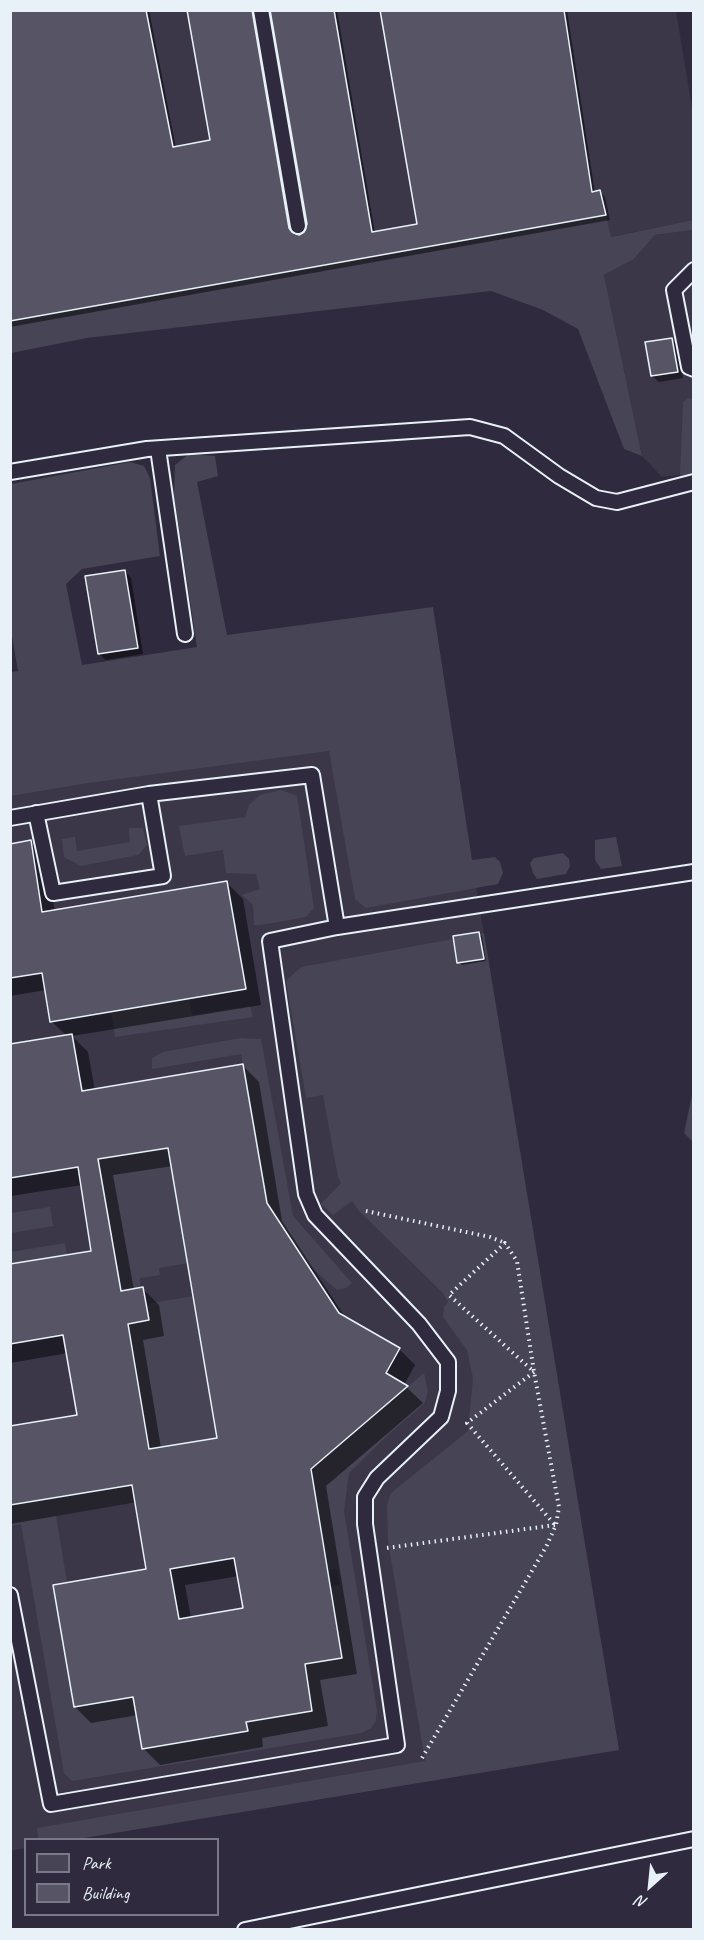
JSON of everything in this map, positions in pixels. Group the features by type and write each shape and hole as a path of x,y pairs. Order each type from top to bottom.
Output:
{"lane":[{"path":"261,10 298,226"},
{"path":"693,270 674,290 689,366 693,369"},
{"path":"10,472 158,449 470,427 504,436 559,476 596,498 617,502 693,482"},
{"path":"158,449 185,634"},
{"path":"10,818 148,794 312,775 337,927"},
{"path":"36,813 53,893 163,876 148,794"},
{"path":"10,1595 51,1804 397,1745 365,1524 365,1497 377,1478 441,1418 448,1391 448,1362 419,1324 315,1215 306,1194 270,941 337,927 693,872"},
{"path":"245,1929 693,1839"}],"path":[{"path":"366,1211 490,1237 505,1243 517,1261 534,1372 559,1508 556,1525 546,1546 422,1758"},
{"path":"505,1243 449,1295 534,1372"},
{"path":"534,1372 467,1423 556,1525"},
{"path":"387,1548 556,1525"}],"shaded area":[{"path":"11,11 676,11 693,114 693,220 610,237 606,215 11,321"},
{"path":"693,230 693,473 662,477 642,456 604,275 634,259 655,235"},
{"path":"328,714 471,856 619,1750 84,1838 24,1838 24,1848 11,1851 10,760"}],"green space":[{"path":"606,215 611,237 693,220 693,230 655,235 634,259 604,275 642,456 624,449 578,329 543,310 491,291 87,338 11,353 11,321"},
{"path":"688,398 693,399 693,473 680,476 683,402"},
{"path":"189,454 215,456 218,476 197,482 227,635 433,607 472,860 495,857 500,862 503,873 498,884 366,908 355,899 329,751 88,783 11,796 11,672 18,671 10,625 11,484 130,462 144,466 150,478 160,556 82,569 66,584 82,665 197,647 174,495 175,465"},
{"path":"281,790 297,796 314,908 306,917 254,925 253,905 242,895 260,889 256,874 226,873 223,850 185,856 179,826 245,817 249,805 260,795"},
{"path":"129,828 143,828 147,845 138,855 81,866 64,857 62,839 75,837 77,851 130,842"},
{"path":"616,837 622,866 601,869 595,860 595,840"},
{"path":"563,853 569,859 570,866 566,874 537,879 530,863 534,858"},
{"path":"484,933 619,1750 84,1838 38,1838 37,1828 425,1761 388,1541 387,1505 391,1493 468,1431 473,1378 467,1350 443,1317 444,1307 448,1302 443,1293 359,1211 352,1201 333,1215 321,1204 341,1183 323,1095 306,1098 286,981 301,967 453,939 457,963 484,959 480,934"},
{"path":"189,998 192,1015 250,1006 253,1017 115,1037 111,1012"},
{"path":"240,1038 261,1039 293,1216 352,1283 346,1288 337,1290 304,1261 267,1203 241,1054 152,1069 152,1058 163,1052"},
{"path":"693,1090 693,1142 684,1133"},
{"path":"168,1148 189,1263 159,1268 160,1275 140,1278 140,1288 121,1291 98,1159"},
{"path":"50,1207 53,1226 11,1233 11,1213"},
{"path":"65,1243 67,1255 11,1264 11,1252"},
{"path":"194,1296 217,1438 149,1449 128,1324 148,1320 146,1304"},
{"path":"424,1373 428,1392 424,1404 349,1473 344,1511 377,1711 376,1721 371,1728 362,1733 72,1781 64,1773 21,1524 11,1526 11,1505 132,1485 135,1502 56,1516 67,1582 53,1585 74,1707 133,1697 142,1749 248,1731 246,1722 312,1711 305,1664 342,1658 330,1587 340,1585 337,1569 328,1570 311,1469"}],"building":[{"path":"10,10 146,10 173,147 210,140 187,10 252,10 289,228 299,235 304,232 307,224 270,10 334,10 372,232 417,224 380,10 564,10 592,192 600,190 606,215 10,321"},
{"path":"672,338 678,372 651,376 645,342"},
{"path":"125,570 138,648 98,654 85,576"},
{"path":"31,840 42,912 227,881 246,989 50,1022 42,973 10,978 10,844"},
{"path":"479,932 484,959 457,963 453,936"},
{"path":"72,1034 82,1091 243,1064 267,1203 339,1313 400,1348 386,1373 408,1386 311,1469 342,1658 305,1664 312,1711 246,1722 248,1731 142,1749 133,1697 74,1707 53,1585 146,1569 132,1485 10,1505 10,1426 77,1415 63,1335 10,1344 10,1264 91,1251 78,1167 10,1178 10,1044","holes":["168,1148 217,1438 149,1449 128,1324 149,1320 143,1287 121,1291 98,1159","234,1558 243,1608 179,1619 170,1569"]}]}
